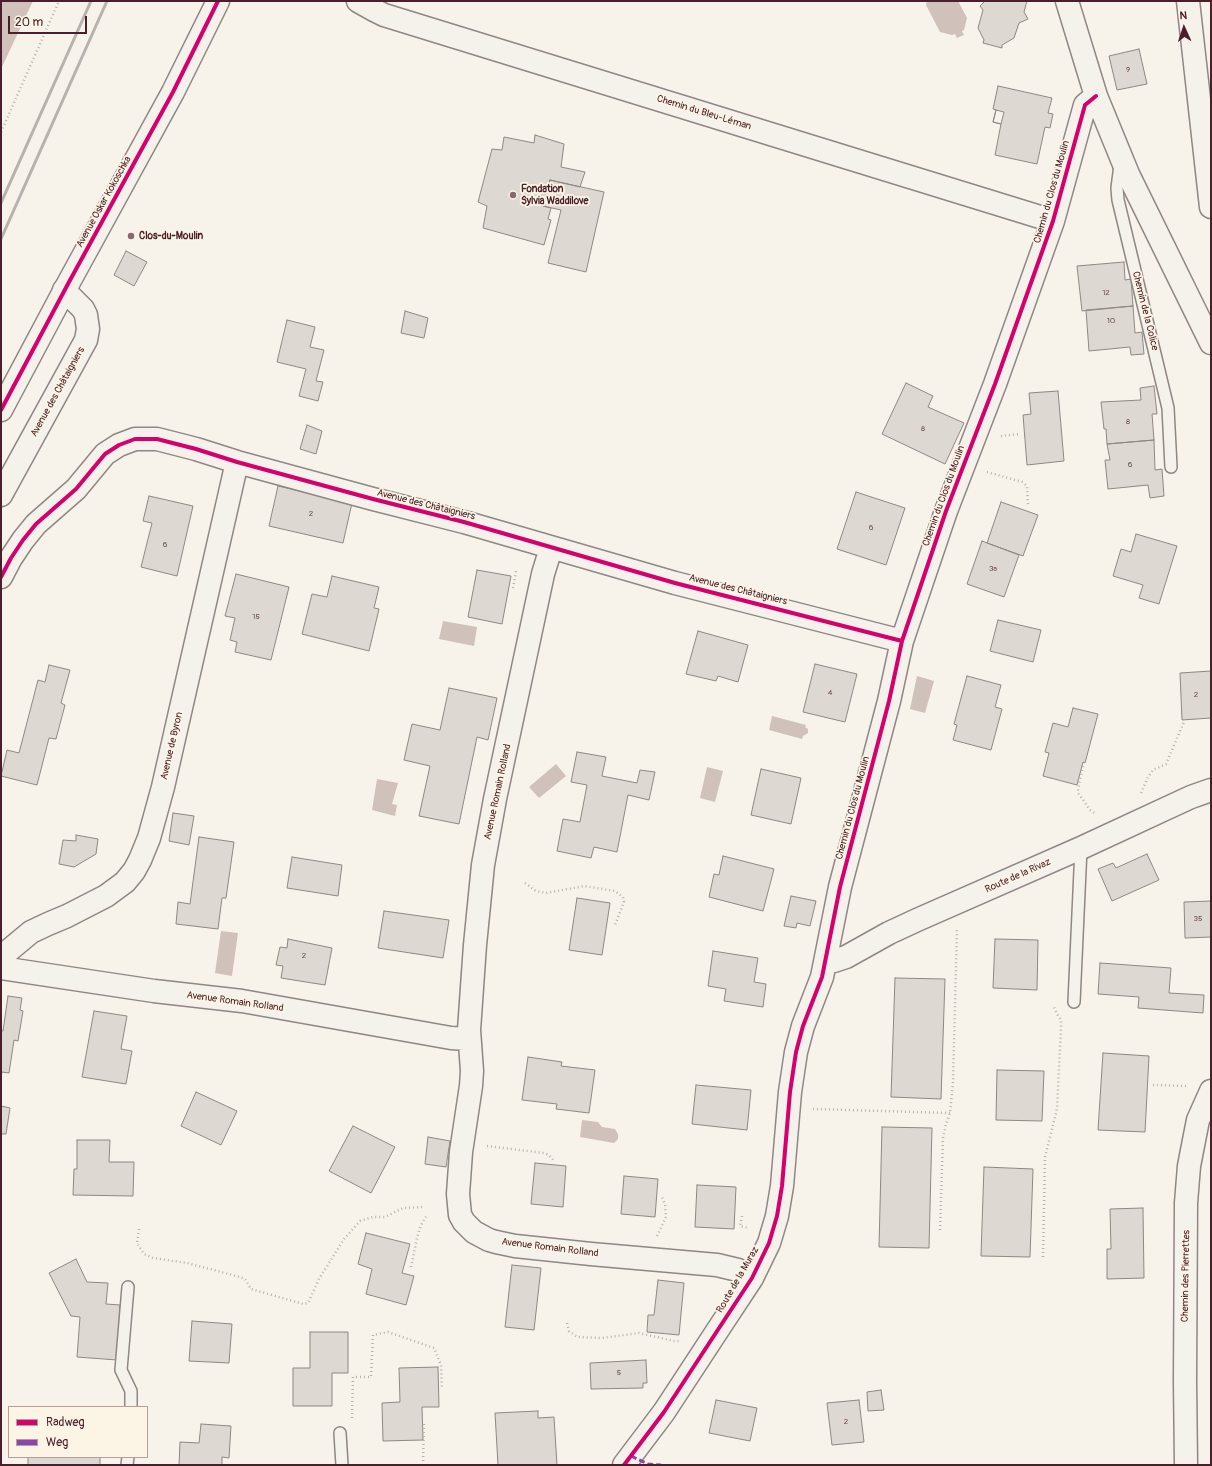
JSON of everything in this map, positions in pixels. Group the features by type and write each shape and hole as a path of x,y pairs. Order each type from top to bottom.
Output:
{"main road":[{"name":"Avenue Oskar Kokoschka","path":"1,410 64,290 173,92 218,1"},
{"name":"Chemin du Bleu-Léman","path":"358,1 384,15 1053,221"},
{"path":"1067,1 1096,96"},
{"path":"1188,1 1211,207"},
{"name":"Chemin du Clos du Moulin","path":"826,960 840,887 888,708 902,641 931,553 995,384 1053,221 1085,105 1096,96"},
{"name":"Chemin de la Colice","path":"1096,96 1131,181 1211,343"},
{"name":"Avenue des Châtaigniers","path":"1,495 86,340 88,329 86,315 83,309 64,290"},
{"name":"Avenue des Châtaigniers","path":"1,577 22,540 36,524 76,489 105,454 119,445 135,439 157,439 373,499 464,522 675,583 902,641"},
{"name":"Avenue de Byron","path":"1,957 31,932 94,902 116,889 134,871 145,849 154,824 163,787 237,462"},
{"name":"Avenue Romain Rolland","path":"550,548 492,815 483,865 475,945 469,1039 472,1071 471,1086 462,1144 458,1208 460,1215 468,1228 489,1240 515,1246 729,1267 745,1273 752,1278"},
{"name":"Route de la Rivaz","path":"826,960 834,961 846,957 889,933 1081,848 1191,797 1211,790"},
{"name":"Route de la Muraz","path":"624,1465 664,1412 710,1343 752,1278 769,1242 780,1202 791,1077 796,1052 803,1026 819,985 826,960"},
{"name":"Avenue Romain Rolland","path":"1,968 154,991 242,1001 451,1038 469,1039"},
{"name":"Chemin des Pierrettes","path":"1186,1465 1186,1203 1189,1166 1198,1120 1211,1091"}],"lane":[{"name":"Chemin de la Colice","path":"1121,157 1117,188 1118,200 1168,408 1171,467"},
{"path":"1074,1002 1081,848"},
{"path":"128,1287 121,1370 132,1391 130,1406"},
{"path":"340,1433 342,1465"}],"path":[{"path":"1,132 59,1"},
{"path":"964,465 1022,482 1027,486 1028,506"},
{"path":"1139,800 1148,777 1153,770 1166,764 1184,722"},
{"path":"1083,766 1078,789 1079,794 1090,810 1096,814 1108,817 1127,816 1134,824"},
{"path":"525,883 536,892 546,893 584,886 616,891 623,897 624,902 614,925"},
{"path":"940,1230 943,1138 950,1113 953,1082 957,928 957,917 954,904"},
{"path":"1043,1257 1045,1157 1057,1109 1062,1028 1061,1020 1054,1009 1054,1004"},
{"path":"1153,1085 1199,1087 1211,1091"},
{"path":"789,1108 950,1113"},
{"path":"462,1144 544,1153 549,1155 553,1160"},
{"path":"652,1260 654,1241 666,1217 665,1204 662,1197"},
{"path":"139,1229 137,1243 144,1254 153,1258 187,1263 240,1277 245,1279 251,1290 303,1304 308,1303 319,1279 344,1239 360,1221 373,1217 385,1217 403,1208 422,1207"},
{"path":"411,1266 421,1225 427,1215"},
{"path":"567,1323 569,1331 577,1337 602,1338 639,1334 679,1341 686,1339 688,1334 692,1333 710,1343"},
{"path":"340,1433 352,1424 353,1377 371,1377 373,1335 388,1332 434,1348 441,1365 442,1389"},
{"path":"423,1465 424,1423"}],"shaded area":[{"path":"1,1 33,1 1,69"},
{"path":"927,1 958,1 967,18 964,30 962,31 964,35 957,38 955,34 952,35 940,32 926,5"},
{"path":"443,621 477,627 474,646 439,639"},
{"path":"917,676 934,681 925,713 910,709"},
{"path":"772,716 806,725 805,727 808,729 808,733 803,736 802,739 769,730"},
{"path":"556,764 566,776 539,798 529,787"},
{"path":"707,767 723,771 715,802 700,798"},
{"path":"377,779 398,783 392,804 397,805 395,816 372,810"},
{"path":"221,931 238,933 232,976 215,973"},
{"path":"582,1120 598,1122 602,1127 615,1129 618,1134 618,1139 614,1143 580,1137"}],"building":[{"path":"985,1 1027,1 1024,12 1028,19 1019,23 1014,38 1002,45 1002,48 983,43 984,40 978,28 983,10 980,6"},
{"path":"1139,49 1147,84 1117,90 1109,56"},
{"path":"998,86 1052,98 1048,113 1053,114 1050,128 1045,127 1037,164 995,155 1001,124 993,122 996,110 993,109"},
{"path":"996,110 1004,112 1001,124 993,122"},
{"name":"Fondation Sylvia Waddilove","path":"535,135 564,144 561,167 585,172 580,187 550,180 543,206 551,208 548,219 551,220 544,245 483,228 487,206 478,202 492,149 502,150 504,137 534,143"},
{"path":"550,180 604,192 586,272 548,263 561,210 543,206"},
{"path":"126,251 147,262 134,286 114,275"},
{"path":"1124,262 1125,280 1131,279 1133,306 1082,311 1077,266"},
{"path":"1133,306 1135,333 1142,332 1144,354 1131,355 1130,347 1089,351 1086,310"},
{"path":"405,311 428,318 424,338 401,333"},
{"path":"287,320 315,327 310,347 324,350 316,381 323,382 318,401 299,396 306,369 277,362"},
{"path":"906,383 933,396 928,407 964,423 945,464 882,434"},
{"path":"1154,386 1157,414 1152,414 1154,440 1107,444 1101,402 1141,400 1140,388"},
{"path":"1058,391 1064,461 1027,465 1023,415 1031,414 1029,393"},
{"path":"307,425 322,431 316,454 300,449"},
{"path":"1154,440 1155,470 1162,469 1164,496 1150,498 1148,485 1108,489 1105,460 1110,460 1107,444"},
{"path":"278,486 352,503 343,543 269,526"},
{"path":"856,492 905,508 886,565 837,549"},
{"path":"149,496 193,506 177,576 141,567 152,523 143,521"},
{"path":"1001,502 1038,515 1023,556 987,543"},
{"path":"1136,534 1177,546 1159,604 1139,598 1143,585 1113,576 1121,549 1131,552"},
{"path":"982,541 1019,555 1004,597 967,584"},
{"path":"477,570 511,576 502,624 468,617"},
{"path":"236,574 289,587 271,660 235,652 237,642 230,640 235,618 225,616"},
{"path":"332,576 379,587 374,608 379,609 369,651 302,634 312,594 327,597"},
{"path":"998,620 1041,630 1033,662 990,651"},
{"path":"698,631 748,645 738,682 718,676 716,681 686,674"},
{"path":"815,664 857,674 845,722 803,712"},
{"path":"49,665 70,670 61,703 65,705 56,739 49,738 37,785 1,776 7,750 19,753 38,680 45,682"},
{"path":"1211,671 1211,718 1182,720 1180,673"},
{"path":"967,676 1001,685 995,707 1002,709 991,750 953,740 957,725 954,724"},
{"path":"449,688 497,698 488,740 477,737 459,824 419,816 430,766 404,760 412,724 440,730"},
{"path":"1073,708 1098,714 1085,763 1083,762 1077,785 1043,776 1049,753 1045,752 1053,723 1068,727"},
{"path":"577,752 606,757 602,776 637,783 640,770 655,772 649,800 628,795 617,852 594,847 591,858 557,851 563,819 580,822 587,785 571,782"},
{"path":"761,769 801,778 791,824 751,815"},
{"path":"173,813 194,816 189,845 169,841"},
{"path":"76,835 98,839 96,854 74,867 59,864 63,840 76,841"},
{"path":"199,837 234,842 226,898 222,898 218,929 176,924 178,902 190,904"},
{"path":"1147,854 1159,880 1112,901 1098,869 1113,863 1116,868"},
{"path":"723,856 774,869 763,911 709,897 714,874 719,875"},
{"path":"292,857 342,865 338,896 287,888"},
{"path":"791,896 816,901 810,926 797,923 796,928 784,926"},
{"path":"577,898 610,903 602,955 569,950"},
{"path":"1211,901 1211,937 1185,938 1184,902"},
{"path":"384,911 449,920 443,958 378,948"},
{"path":"288,939 332,948 325,985 281,978 283,966 276,965 280,947 287,948"},
{"path":"995,939 1038,940 1037,990 993,988"},
{"path":"713,951 758,958 754,982 766,984 763,1007 724,1001 726,989 708,986"},
{"path":"1100,963 1171,968 1169,993 1204,995 1203,1013 1138,1008 1139,997 1098,994"},
{"path":"895,978 945,979 941,1099 891,1097"},
{"path":"8,996 22,998 20,1010 23,1011 18,1041 14,1040 9,1073 2,1072 1,1076 1,1031 3,1031"},
{"path":"94,1011 127,1016 121,1049 132,1051 126,1084 82,1077"},
{"path":"1103,1053 1149,1056 1145,1132 1098,1130"},
{"path":"528,1057 562,1062 561,1066 595,1070 589,1113 556,1109 557,1104 522,1100"},
{"path":"997,1070 1044,1071 1042,1121 996,1120"},
{"path":"696,1085 751,1090 747,1130 692,1124"},
{"path":"196,1092 237,1111 221,1145 181,1126"},
{"path":"1,1106 10,1108 6,1134 1,1134"},
{"path":"353,1126 395,1147 371,1193 329,1171"},
{"path":"882,1127 932,1128 929,1248 879,1247"},
{"path":"428,1137 450,1141 446,1167 425,1164"},
{"path":"77,1140 110,1140 109,1162 134,1162 133,1196 73,1195 74,1169 77,1169"},
{"path":"535,1163 566,1166 563,1207 531,1204"},
{"path":"984,1167 1033,1169 1030,1257 981,1256"},
{"path":"624,1176 658,1179 655,1217 621,1214"},
{"path":"697,1185 736,1187 734,1229 695,1227"},
{"path":"1143,1208 1144,1278 1107,1279 1107,1249 1111,1249 1110,1209"},
{"path":"366,1233 410,1244 402,1273 414,1276 406,1305 366,1294 372,1269 358,1264"},
{"path":"76,1259 87,1282 108,1283 106,1304 120,1305 117,1360 77,1357 80,1317 71,1316 49,1273"},
{"path":"512,1265 541,1268 534,1330 505,1327"},
{"path":"658,1280 684,1283 679,1335 647,1332 648,1315 654,1315"},
{"path":"192,1321 232,1324 229,1363 189,1361"},
{"path":"310,1332 348,1332 348,1373 332,1373 332,1406 293,1406 293,1368 310,1368"},
{"path":"646,1360 647,1383 643,1383 643,1388 591,1389 590,1363"},
{"path":"438,1367 439,1407 422,1407 423,1440 383,1441 382,1403 400,1402 399,1368"},
{"path":"881,1390 884,1410 868,1411 867,1392"},
{"path":"716,1400 757,1408 750,1441 709,1433"},
{"path":"859,1400 864,1442 832,1445 827,1403"},
{"path":"538,1411 538,1418 554,1417 557,1465 498,1465 495,1413"},
{"path":"201,1424 231,1426 229,1458 222,1457 222,1465 179,1465 180,1442 199,1443"},
{"path":"28,1458 100,1458 100,1465 28,1465"}],"railway":[{"path":"1,203 91,1"},
{"path":"1,239 107,1"}],"marked path":[{"path":"631,1456 648,1464 661,1465"}],"cycle path":[{"path":"1,410 173,92 218,1"},
{"path":"624,1465 664,1412 752,1278 769,1243 777,1216 782,1186 790,1092 796,1052 803,1026 822,977 840,887 889,701 902,641 946,511 995,384 1053,221 1085,105 1096,96"},
{"path":"1,577 11,558 36,524 76,489 105,454 119,445 135,439 157,439 373,499 464,522 675,583 902,641"}],"place":[{"name":"Fondation Sylvia Waddilove","path":"513,195"},
{"name":"Clos-du-Moulin","path":"131,236"}]}
